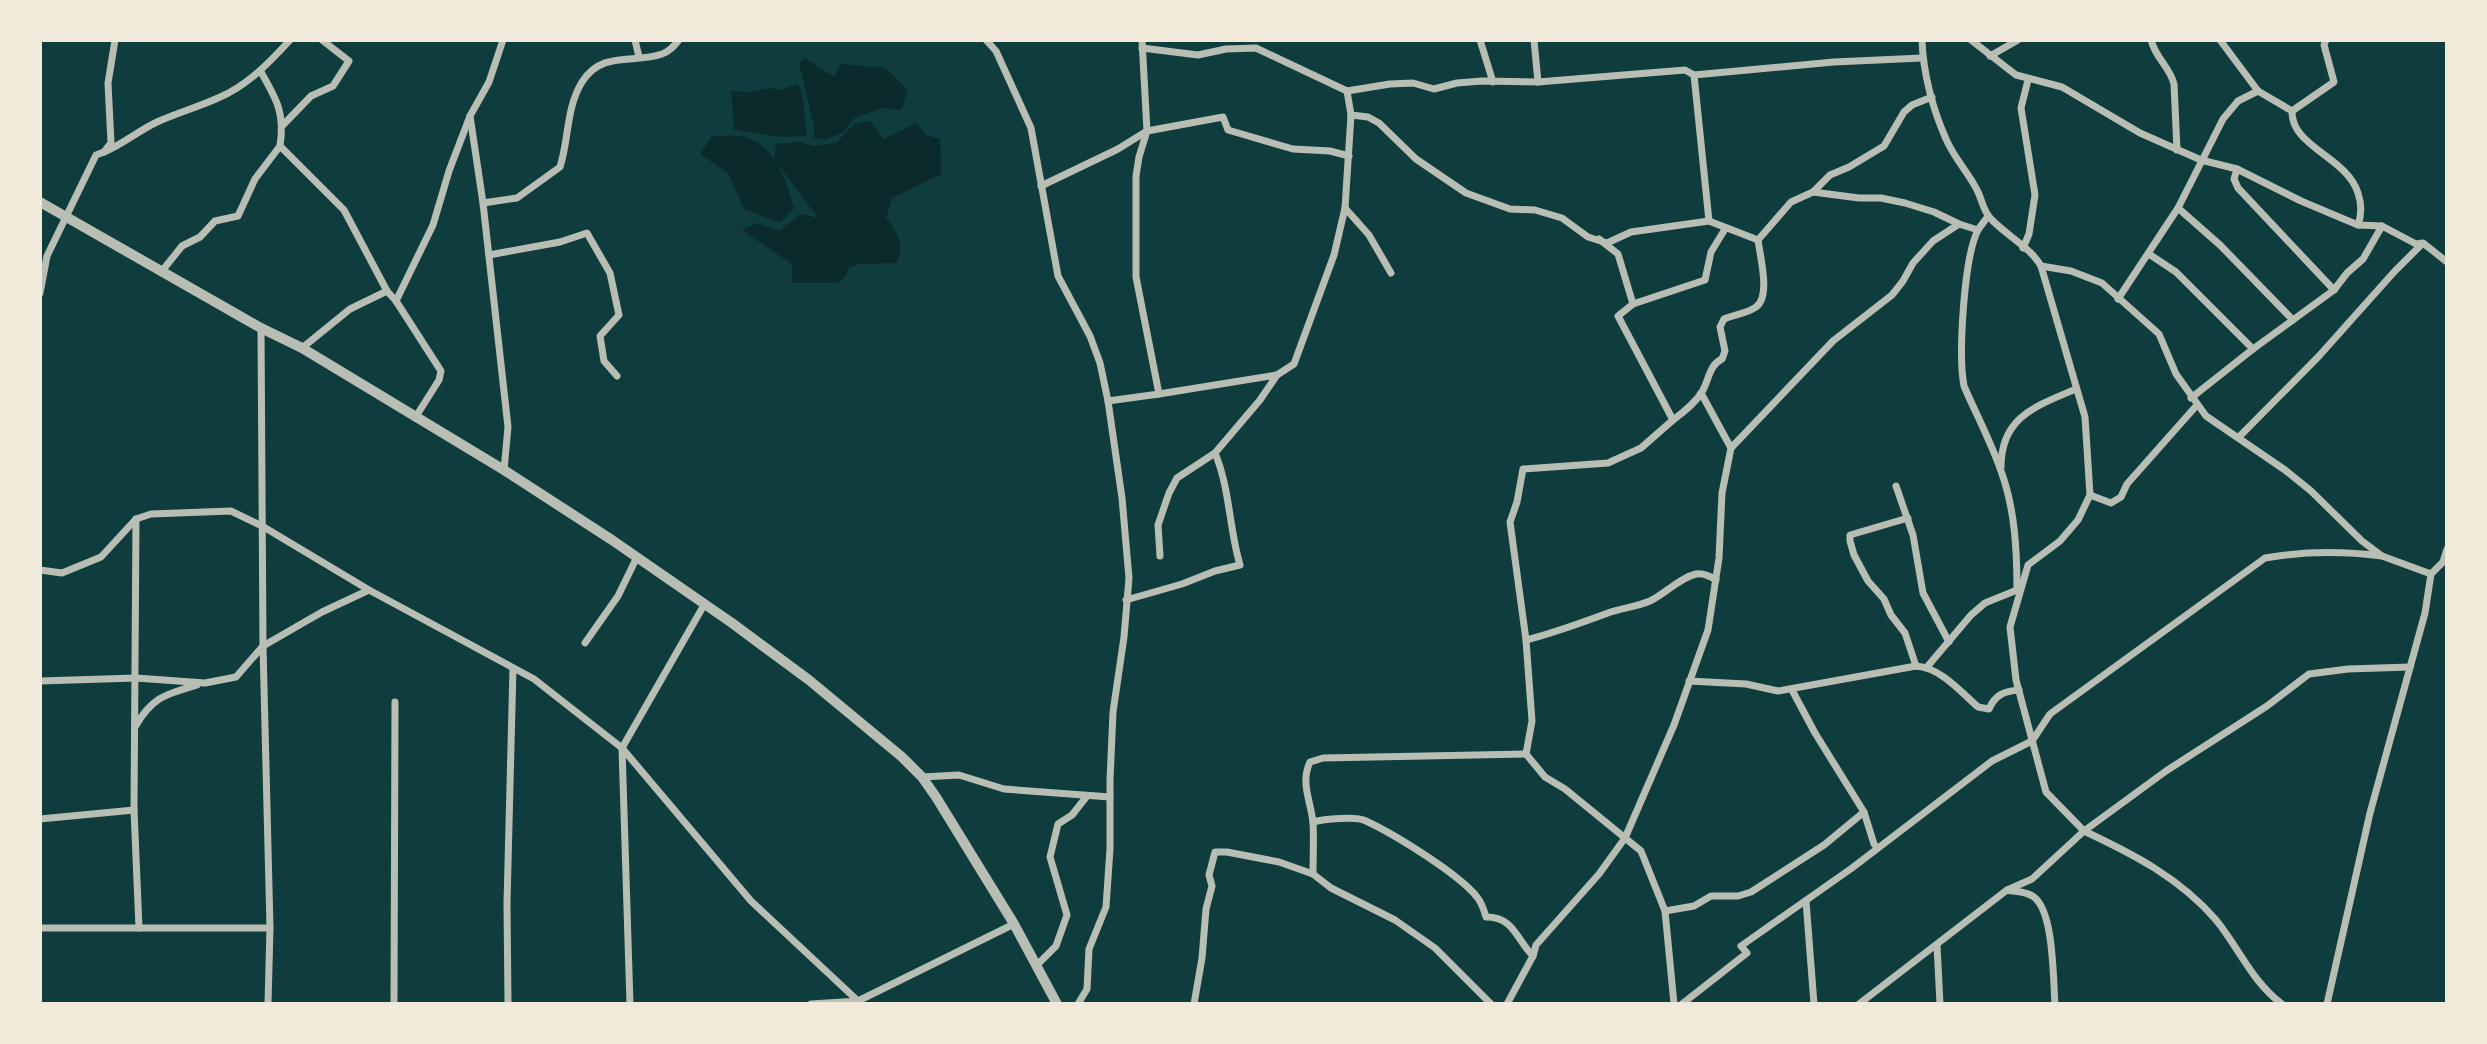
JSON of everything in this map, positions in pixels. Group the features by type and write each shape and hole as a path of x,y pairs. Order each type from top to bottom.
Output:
{"street":[{"path":"104,152 111,143 108,83 115,40"},
{"path":"40,293 47,256 96,155 121,145 129,136 168,117 220,98 261,72 290,40"},
{"path":"283,125 311,96 333,86 349,61 322,40"},
{"path":"635,40 639,57"},
{"path":"484,203 517,198 560,167 567,122 582,82 603,63 622,58 664,54 678,40"},
{"path":"986,40 996,51 1031,128 1058,276 1090,336 1100,363 1122,498 1129,578 1114,712 1106,907 1089,949 1087,989 1078,1004"},
{"path":"1480,40 1493,82"},
{"path":"1534,40 1538,82"},
{"path":"1922,40 1922,58 1946,140 1977,190 1988,216 2035,256 2041,266 2085,417 2090,495 2078,520 2060,541 2028,565 2017,593 2010,627 2019,690 2046,792 2084,831 2152,866 2192,895 2217,922 2255,979 2282,1004"},
{"path":"1971,40 2016,75 2062,87 2140,133 2201,160 2237,169 2301,201 2358,225 2382,226 2416,244 2423,243 2447,262"},
{"path":"1990,56 2018,40"},
{"path":"2151,40 2155,54 2172,74 2177,150"},
{"path":"2220,40 2258,91 2292,111"},
{"path":"2292,111 2334,82 2324,45 2326,40"},
{"path":"396,301 433,225 470,116 489,82 501,42"},
{"path":"1159,394 1136,277 1136,176 1147,131 1142,44 1198,55 1256,44 1346,91 1390,84 1413,83 1434,89 1457,83 1538,82 1685,70 1694,75 1834,62 1922,58"},
{"path":"162,271 183,246 200,237 215,222 238,216 255,179 280,146 283,125 278,104 261,72"},
{"path":"1694,75 1709,221"},
{"path":"2023,248 2029,234 2035,195 2021,108 2028,80"},
{"path":"1160,556 1158,525 1177,478 1215,453 1260,400 1277,375 1294,364 1334,255 1345,208 1351,115 1346,91"},
{"path":"2119,299 2178,208 2223,119 2238,101 2258,91"},
{"path":"1674,1004 1665,911 1641,851 1565,789 1545,777 1526,754 1532,721 1526,640 1510,522 1523,470 1608,463 1641,448 1686,411 1701,393 1714,363 1722,359 1725,351 1720,327 1724,319 1753,309 1760,305 1764,297 1758,240 1791,202 1813,191 1830,175 1884,146 1904,112 1912,105 1932,97"},
{"path":"2292,111 2292,121 2298,134 2340,166 2355,182 2362,216 2358,225"},
{"path":"1351,115 1368,117 1379,123 1416,159 1466,193 1510,209 1535,210 1562,218 1583,234 1607,243 1631,232 1709,221 1758,240"},
{"path":"470,116 484,203 508,427 504,470"},
{"path":"1041,186 1118,149 1147,131 1223,117 1228,130 1293,149 1329,151 1349,156"},
{"path":"280,146 344,210 387,291 441,372 439,380 415,418"},
{"path":"2237,169 2234,179 2238,188 2334,290"},
{"path":"1813,191 1859,198 1881,198 1934,212 1978,230"},
{"path":"40,202 261,328 302,348 504,470 637,556 810,680 902,757 922,778 1014,923 1057,1004"},
{"path":"1345,208 1369,235 1391,273"},
{"path":"2178,208 2220,245 2293,320"},
{"path":"1988,216 1978,230 1972,254 1963,310 1962,375 1964,386 2001,472 2012,517 2017,593"},
{"path":"1507,1004 1536,946 1599,874 1625,838 1674,725 1708,629 1716,580 1722,493 1731,448 1833,341 1892,295 1913,263 1933,241 1959,224"},
{"path":"2191,398 2334,290 2347,273 2363,259 2382,226"},
{"path":"1673,420 1618,316 1633,304 1705,280 1711,252 1725,229"},
{"path":"489,255 561,242 587,233 610,273 620,315 600,335 604,361 617,376"},
{"path":"1598,239 1618,254 1633,304"},
{"path":"2239,437 2319,356 2423,243"},
{"path":"2149,254 2176,272 2253,349"},
{"path":"2041,266 2071,271 2102,283 2159,334 2176,374 2206,416 2299,481 2353,533 2382,555 2431,574"},
{"path":"302,348 350,310 387,291"},
{"path":"261,328 263,646 270,928 268,1004"},
{"path":"1108,401 1277,375"},
{"path":"2001,472 2001,450 2007,435 2022,415 2076,389"},
{"path":"1701,393 1731,448"},
{"path":"2090,495 2110,503 2121,497 2127,484 2197,405"},
{"path":"1126,600 1182,584 1215,570 1240,565 1224,475 1215,453"},
{"path":"1896,486 1913,535 1923,593 1949,642"},
{"path":"40,570 62,573 101,557 136,519 151,514 231,511 262,526 369,590 534,679 622,748 751,901 859,1002"},
{"path":"1908,518 1850,535 1850,541 1865,576 1884,599 1891,615 1905,633 1916,666"},
{"path":"136,519 134,810 139,928"},
{"path":"2327,1004 2370,813 2425,613 2431,574 2445,561 2447,550"},
{"path":"1682,1004 1747,953 1741,946 1992,761 2032,741 2050,715 2265,558 2340,552 2382,555"},
{"path":"585,643 618,596 637,556"},
{"path":"1526,640 1558,632 1612,612 1635,608 1699,573 1716,580"},
{"path":"135,728 144,710 163,695 236,677 263,646 322,612 369,590"},
{"path":"1927,667 1971,615 1985,603 2017,593"},
{"path":"630,1004 622,748 704,605"},
{"path":"1689,681 1746,684 1778,691 1916,666 1927,667 1942,675 1978,707 1989,709 1994,699 2007,690 2019,690"},
{"path":"1859,1004 2007,890 2032,879 2084,831 2166,771 2267,706 2308,674 2348,668 2410,667"},
{"path":"508,1004 507,903 513,668"},
{"path":"40,681 136,678 205,683"},
{"path":"1792,690 1864,813 1877,848"},
{"path":"394,702 394,1004"},
{"path":"1313,874 1313,822 1305,784 1305,772 1310,762 1323,758 1526,754"},
{"path":"922,778 959,775 1004,789 1110,797"},
{"path":"1037,965 1056,946 1067,915 1050,857 1058,824 1072,815 1087,796"},
{"path":"40,819 134,810"},
{"path":"1665,911 1694,906 1711,896 1738,896 1751,892 1824,845 1864,813"},
{"path":"1313,822 1332,819 1365,820 1382,830 1457,880 1477,897 1486,917 1505,920 1533,956"},
{"path":"1194,1004 1202,958 1206,909 1212,886 1209,875 1214,852 1279,862 1313,874 1331,888 1395,920 1435,948 1491,1004"},
{"path":"2007,890 2028,893 2041,903 2049,933 2054,1004"},
{"path":"1805,901 1814,1004"},
{"path":"811,1004 859,1002 1014,923"},
{"path":"40,928 270,928"},
{"path":"1937,945 1940,1004"}],"water":[{"path":"805,58 834,77 841,64 885,68 908,90 901,110 883,108 854,118 844,132 825,140 814,138 814,127 799,63"},
{"path":"798,84 802,93 807,136 782,137 734,130 731,91 749,92 769,88 780,90"},
{"path":"870,121 884,139 916,123 926,135 940,139 941,174 892,198 886,218 899,239 897,263 859,264 849,268 838,283 792,283 792,264 742,230 756,223 779,231 801,214 818,218 774,159 776,144 800,142 814,146 836,143 855,123"},
{"path":"712,136 745,137 756,141 772,156 783,176 794,208 780,223 744,209 728,173 700,154"}]}
